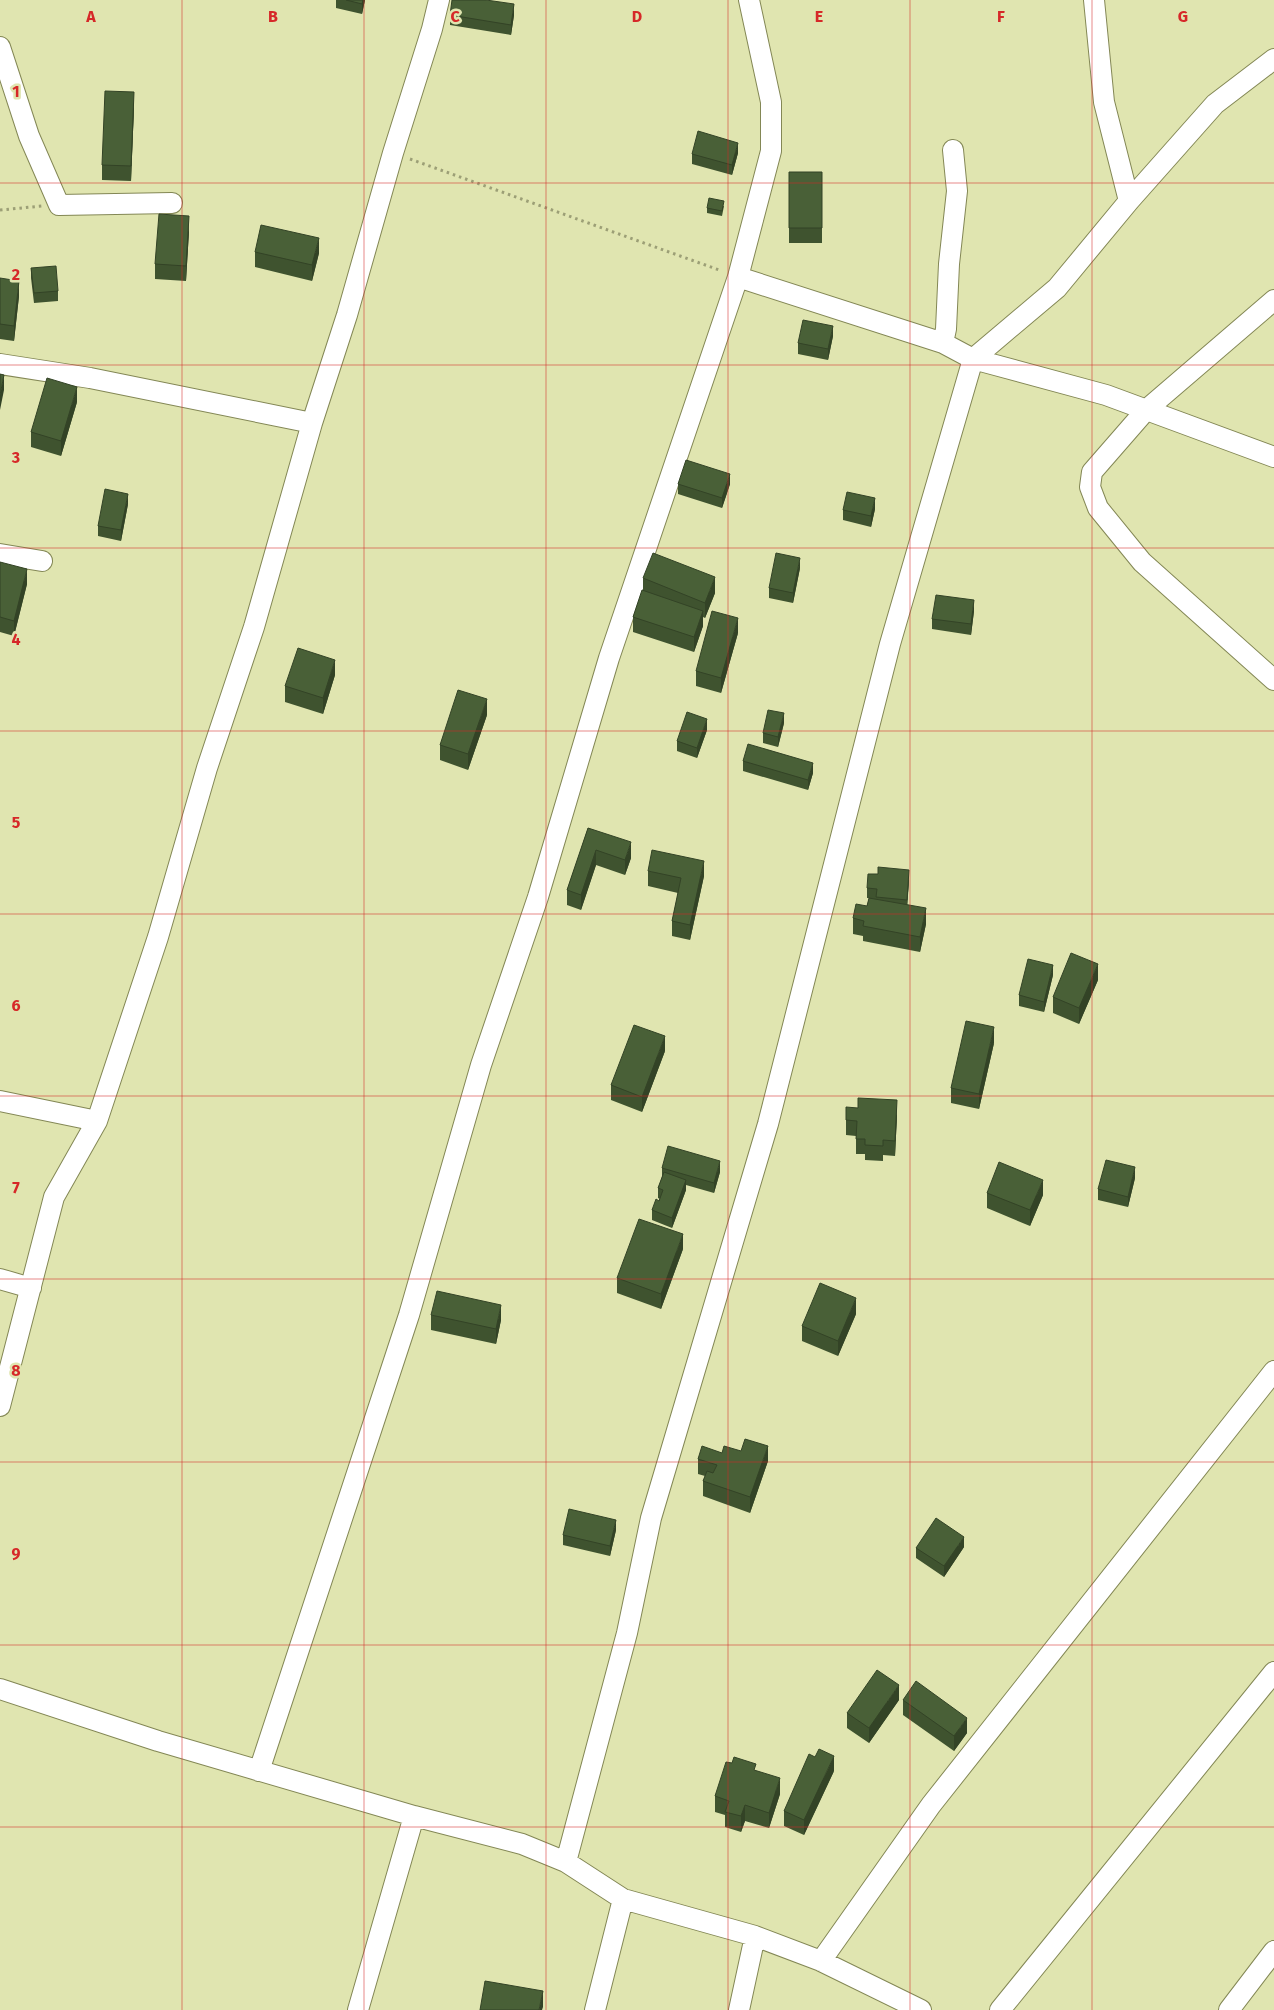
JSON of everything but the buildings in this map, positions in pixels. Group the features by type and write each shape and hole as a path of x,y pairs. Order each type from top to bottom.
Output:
{"street":[{"path":"0,1406 54,1197 97,1121 158,937 207,768 254,626 312,423 432,29 439,0"},
{"path":"259,1771 409,1315 481,1065 538,897 609,658 738,276 771,151 771,102 749,0"},
{"path":"1094,0 1104,102 1130,201"},
{"path":"0,47 29,136 59,205 172,203"},
{"path":"566,1862 627,1633 651,1518 768,1124 890,644 973,359 1057,288 1215,104 1274,59"},
{"path":"943,343 946,329 949,264 957,191 953,150"},
{"path":"738,276 943,343 973,359 1106,396 1274,457"},
{"path":"1274,300 1146,410 1092,472 1090,487 1098,508 1142,562 1274,680"},
{"path":"0,364 90,378 312,423"},
{"path":"0,554 42,561"},
{"path":"0,1101 97,1121"},
{"path":"0,1279 31,1288"},
{"path":"821,1960 931,1805 1274,1371"},
{"path":"1000,2010 1274,1672"},
{"path":"0,1689 158,1741 259,1771 414,1816 522,1844 566,1862 623,1899 755,1936 821,1960 921,2010"},
{"path":"358,2010 414,1816"},
{"path":"595,2010 623,1899"},
{"path":"739,2010 755,1936"},
{"path":"1229,2010 1274,1951"}],"path":[{"path":"393,153 738,276"},
{"path":"0,210 59,205"}]}
